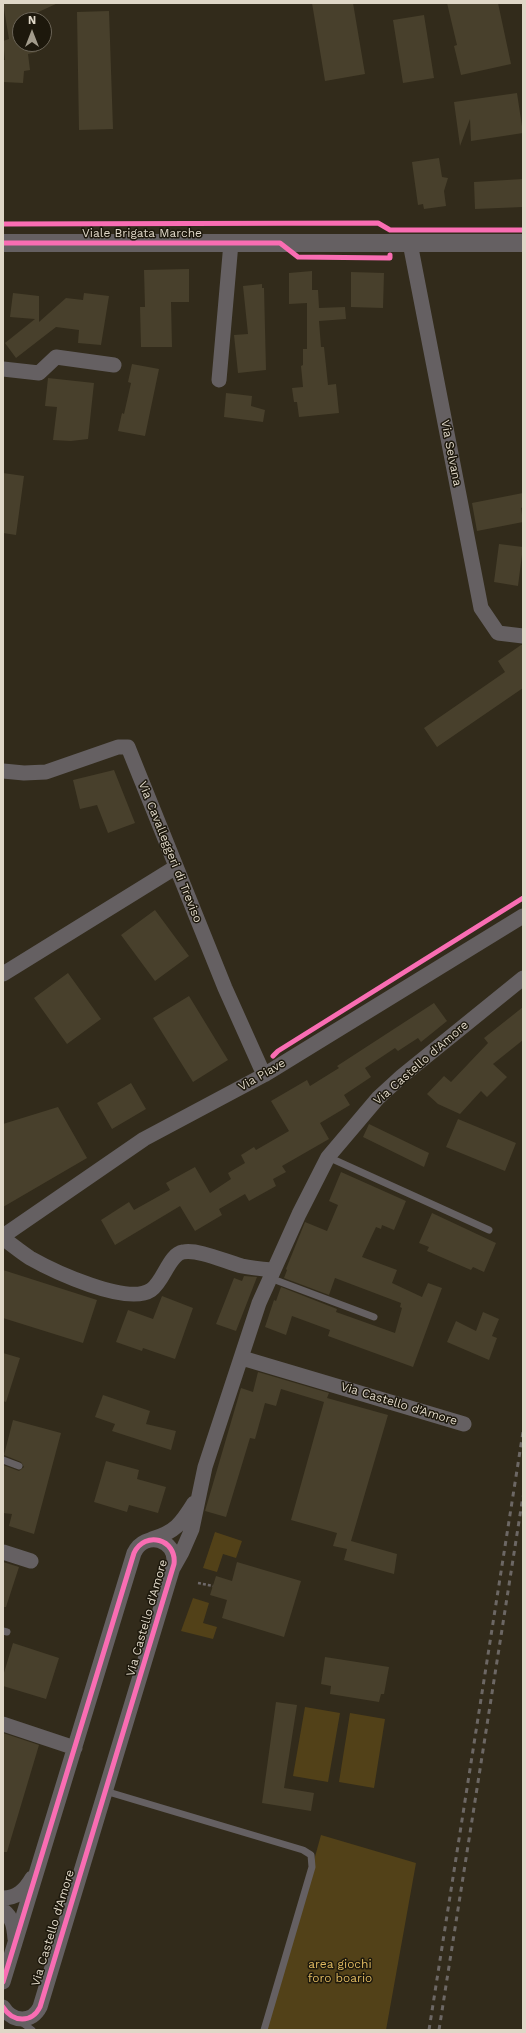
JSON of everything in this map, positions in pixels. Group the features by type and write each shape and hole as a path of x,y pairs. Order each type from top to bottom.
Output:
{"street":[{"name":"Viale Brigata Marche","path":"3,243 523,243"},
{"path":"219,380 231,243"},
{"name":"Via Selvana","path":"410,243 481,608 498,633 523,636"},
{"path":"3,369 40,373 56,357 114,365"},
{"name":"Via Cavalleggeri di Treviso","path":"3,771 24,773 46,772 118,747 128,747 225,988 264,1076"},
{"path":"3,974 176,866"},
{"name":"Via Piave","path":"3,1237 144,1139 264,1076 523,916"},
{"name":"Via Castello d'Amore","path":"173,1568 192,1529 197,1497 205,1467 259,1303 317,1176 328,1157 378,1098 402,1076 523,978"},
{"path":"3,1237 37,1261 96,1287 121,1293 142,1293 152,1289 162,1279 168,1265 176,1254 184,1251 196,1252 271,1274"},
{"name":"Via Castello d'Amore","path":"242,1358 464,1424"},
{"name":"Via Castello d'Amore","path":"3,1982 134,1553 141,1544 175,1529 185,1518 197,1497"},
{"name":"Via Castello d'Amore","path":"8,2012 21,2019 31,2018 40,2007 173,1568 175,1557 171,1548 161,1540 152,1539"},
{"path":"3,1552 31,1561"},
{"path":"3,1724 75,1748"},
{"name":"Via Castello d'Amore","path":"3,1898 19,1894 27,1886 39,1865"},
{"name":"Via Castello d'Amore","path":"3,1910 8,1914 14,1925 15,1943"}],"lane":[{"path":"328,1157 489,1230"},
{"path":"271,1274 374,1317"},
{"path":"3,1460 19,1466"},
{"path":"105,1791 303,1850 311,1855 312,1867 264,2030"},
{"path":"8,2012 32,2030"}],"path":[{"path":"198,1583 213,1586"}],"green space":[{"path":"215,1532 242,1541 236,1558 223,1554 217,1572 203,1568"},
{"path":"193,1598 209,1603 203,1623 217,1627 213,1639 181,1631"},
{"path":"305,1707 340,1713 328,1782 293,1776"},
{"path":"350,1713 385,1719 374,1788 339,1782"},
{"name":"area giochi foro boario","path":"321,1835 416,1863 386,2030 267,2030"}],"building":[{"path":"3,3 58,3 38,12 12,12 12,52 37,52 28,54 30,70 24,71 23,83 3,82 3,60 5,60 3,41 9,39"},
{"path":"312,3 353,3 365,74 325,81"},
{"path":"447,3 498,3 511,64 461,75 454,46 457,45"},
{"path":"109,11 113,129 79,130 77,12"},
{"path":"424,15 434,78 403,83 393,20"},
{"path":"517,93 523,133 471,141 470,119 460,146 454,102"},
{"path":"439,158 442,177 448,178 444,191 446,206 424,209 423,204 418,205 412,162"},
{"path":"523,179 523,207 475,209 474,182"},
{"path":"189,269 189,302 171,302 172,347 141,347 140,307 145,307 144,270"},
{"path":"312,271 312,290 318,290 319,308 345,307 346,319 319,321 321,347 324,347 328,385 336,384 339,413 299,417 297,402 294,402 292,388 303,387 301,366 303,365 303,349 307,349 307,303 289,304 289,273"},
{"path":"351,272 384,273 383,308 351,307"},
{"path":"262,284 262,288 264,288 266,370 238,373 234,335 248,334 243,286"},
{"path":"13,293 39,296 39,322 66,298 83,300 84,293 109,296 101,345 78,343 79,330 56,327 16,358 5,343 35,319 10,317"},
{"path":"132,364 159,369 145,436 118,431 122,413 124,414 131,383 128,382"},
{"path":"48,378 94,383 88,439 71,441 53,440 57,407 45,406"},
{"path":"226,393 252,396 251,406 265,410 263,422 224,417"},
{"path":"3,473 24,476 16,535 3,533"},
{"path":"523,493 523,507 521,508 523,522 477,531 472,503"},
{"path":"499,544 523,547 518,586 494,582"},
{"path":"523,645 523,688 437,747 424,728 505,672 498,661"},
{"path":"114,770 135,823 108,833 97,805 80,809 73,780"},
{"path":"155,910 189,956 155,981 121,935"},
{"path":"68,973 101,1019 67,1044 34,998"},
{"path":"189,996 228,1060 193,1082 153,1018"},
{"path":"434,1003 447,1021 421,1042 418,1038 398,1051 395,1048 365,1068 371,1077 344,1095 350,1105 320,1123 329,1139 282,1166 286,1172 273,1179 276,1186 249,1201 245,1194 219,1209 222,1215 195,1231 180,1206 115,1245 101,1220 129,1202 134,1210 170,1190 166,1183 195,1167 210,1193 231,1179 228,1173 245,1163 241,1155 254,1147 256,1150 289,1131 271,1101 307,1080 310,1086 339,1068 337,1066"},
{"path":"523,1007 523,1040 493,1064 507,1077 487,1097 481,1091 460,1114 438,1104 427,1094 444,1076 451,1082 488,1043 484,1038"},
{"path":"131,1083 146,1109 112,1129 97,1103"},
{"path":"58,1107 87,1158 3,1207 3,1124"},
{"path":"458,1119 516,1143 505,1171 446,1147"},
{"path":"369,1124 429,1153 424,1167 363,1137"},
{"path":"341,1172 406,1201 394,1230 382,1225 381,1229 376,1227 362,1257 397,1270 392,1283 422,1297 428,1283 442,1288 413,1367 328,1336 330,1330 292,1316 286,1335 265,1327 274,1300 276,1301 281,1287 337,1309 336,1312 395,1333 402,1308 400,1307 401,1303 335,1278 329,1295 284,1278 286,1269 305,1222 327,1231 338,1205 329,1201"},
{"path":"432,1213 496,1243 484,1272 473,1267 471,1270 427,1251 429,1247 419,1243"},
{"path":"3,1270 97,1300 83,1343 3,1318"},
{"path":"244,1276 257,1277 236,1331 216,1324 234,1278 242,1281"},
{"path":"162,1296 193,1308 175,1359 143,1348 142,1351 116,1342 128,1310 153,1319"},
{"path":"483,1312 499,1319 492,1336 497,1338 489,1360 447,1342 456,1321 476,1331"},
{"path":"3,1353 20,1358 6,1402 3,1401"},
{"path":"258,1372 329,1393 327,1398 388,1415 351,1541 397,1554 394,1574 344,1560 347,1549 333,1546 337,1533 291,1520 324,1402 281,1389 276,1406 265,1403 255,1439 250,1438 226,1517 205,1511 241,1388 253,1392"},
{"path":"103,1395 150,1411 146,1424 176,1431 171,1450 112,1431 115,1424 95,1417"},
{"path":"13,1420 61,1433 34,1534 9,1526 12,1514 3,1513 3,1465 19,1471 24,1467 21,1462 4,1455"},
{"path":"106,1461 139,1470 137,1479 166,1487 158,1513 129,1505 127,1512 94,1502"},
{"path":"3,1562 19,1567 6,1607 3,1607"},
{"path":"237,1562 301,1581 284,1637 222,1618 227,1600 210,1595 216,1576 232,1581"},
{"path":"13,1643 59,1658 46,1699 3,1686 3,1676"},
{"path":"325,1657 389,1667 384,1694 381,1694 379,1702 330,1694 331,1686 321,1684"},
{"path":"276,1702 297,1705 284,1788 314,1793 311,1811 262,1803"},
{"path":"3,1733 39,1745 7,1852 3,1852"}],"railway":[{"path":"429,2030 523,1432"},
{"path":"439,2030 523,1496"}],"cycle path":[{"path":"3,224 378,223 390,230 523,230"},
{"path":"3,243 280,243 298,257 390,258 390,255"},
{"path":"273,1056 278,1051 523,898"},
{"path":"3,1982 134,1553 139,1546 145,1542 159,1540 166,1543 171,1548 174,1555 174,1564 40,2007 32,2016 22,2019 12,2016 3,2007"}]}
